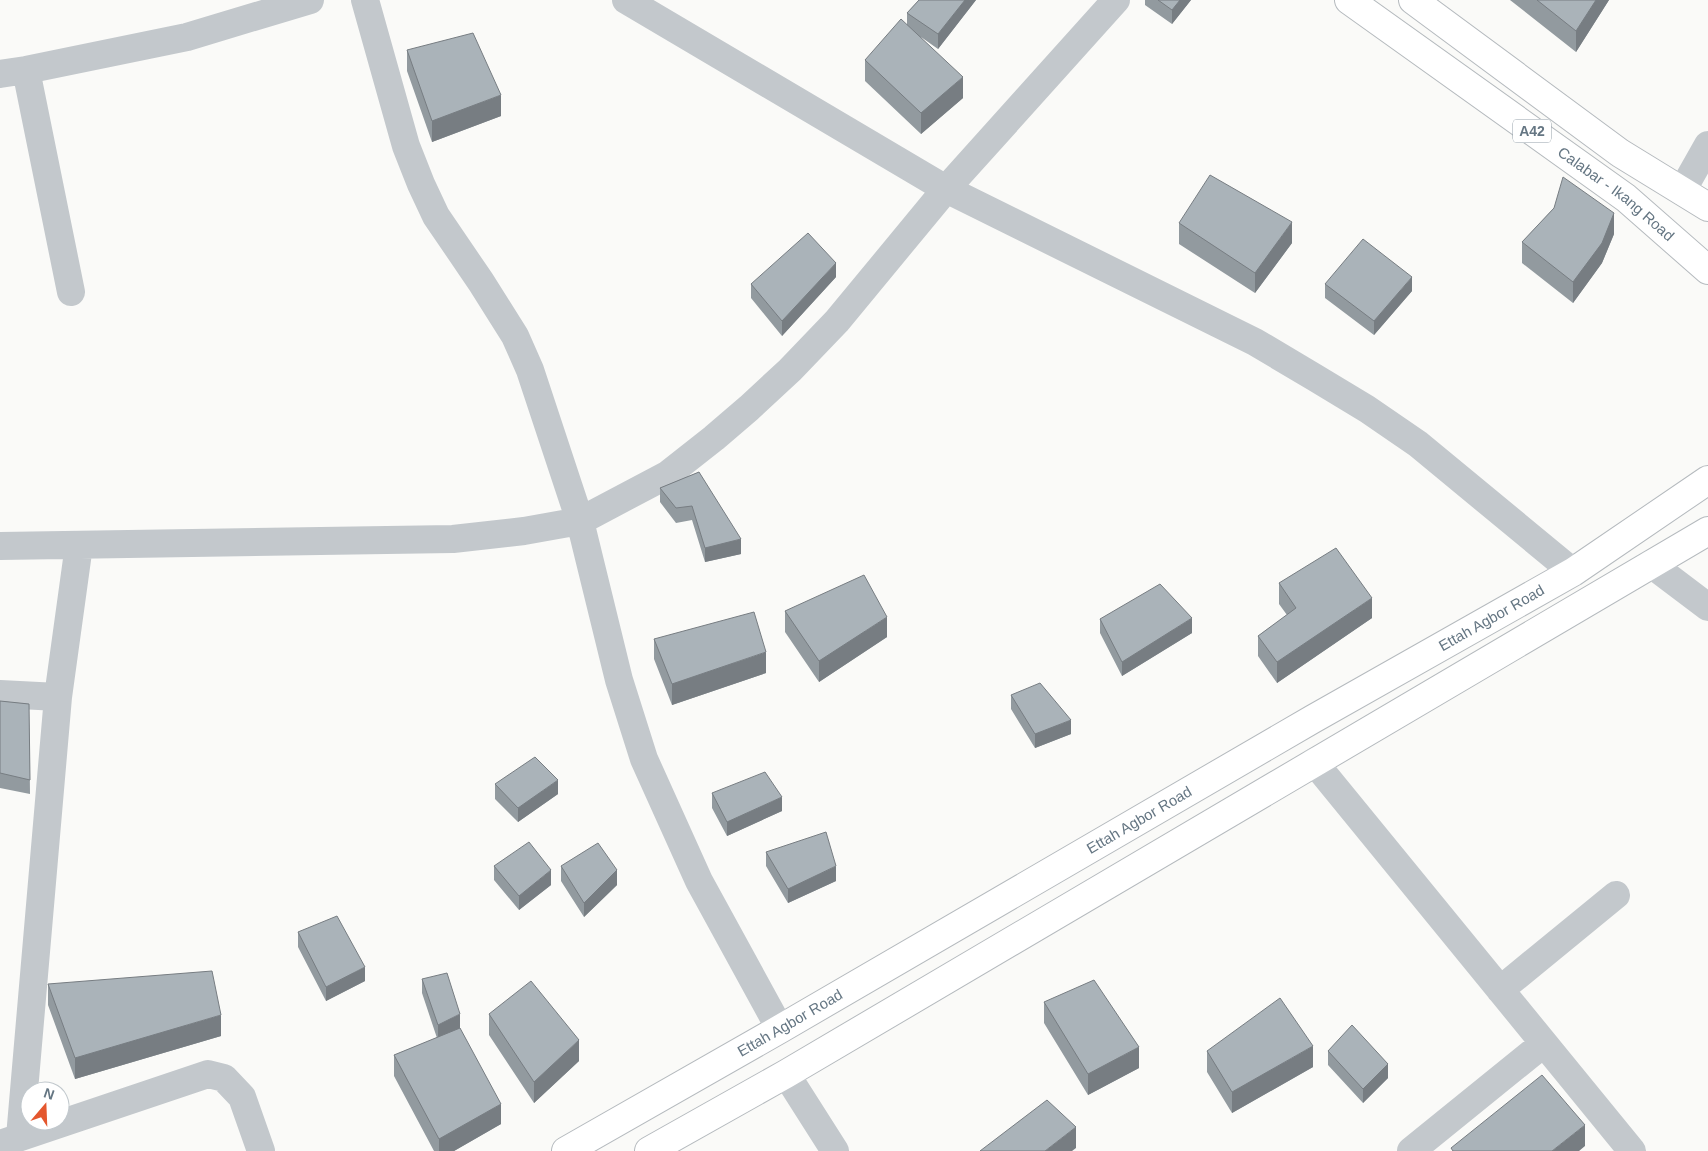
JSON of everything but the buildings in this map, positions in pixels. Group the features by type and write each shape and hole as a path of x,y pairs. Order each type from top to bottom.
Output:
{"main road":[{"name":"Calabar - Ikang Road","path":"1349,0 1626,198 1708,270"},
{"name":"A42","path":"1414,0 1620,153 1708,207"},
{"name":"Ettah Agbor Road","path":"566,1151 780,1029 1313,719 1573,572 1708,480"},
{"path":"649,1151 786,1074 1708,531"}],"street":[{"path":"0,74 188,37 310,0"},
{"path":"364,0 406,146 421,184 436,216 515,336 530,370 580,520 619,680 644,759 699,881 780,1029"},
{"path":"626,0 946,189 1254,342 1359,404 1418,444 1573,572"},
{"path":"0,546 453,539 524,530 580,520 667,475 749,408 790,370 837,320 946,189 1116,0"},
{"path":"26,70 71,292"},
{"path":"1682,191 1708,146"},
{"path":"79,545 58,697 10,1141 208,1074 224,1078 242,1097 261,1151"},
{"path":"1652,564 1708,607"},
{"path":"0,694 58,697"},
{"path":"1314,762 1632,1151"},
{"path":"1500,990 1616,894"},
{"path":"1423,1147 1543,1044"},
{"path":"786,1074 836,1151"}]}
